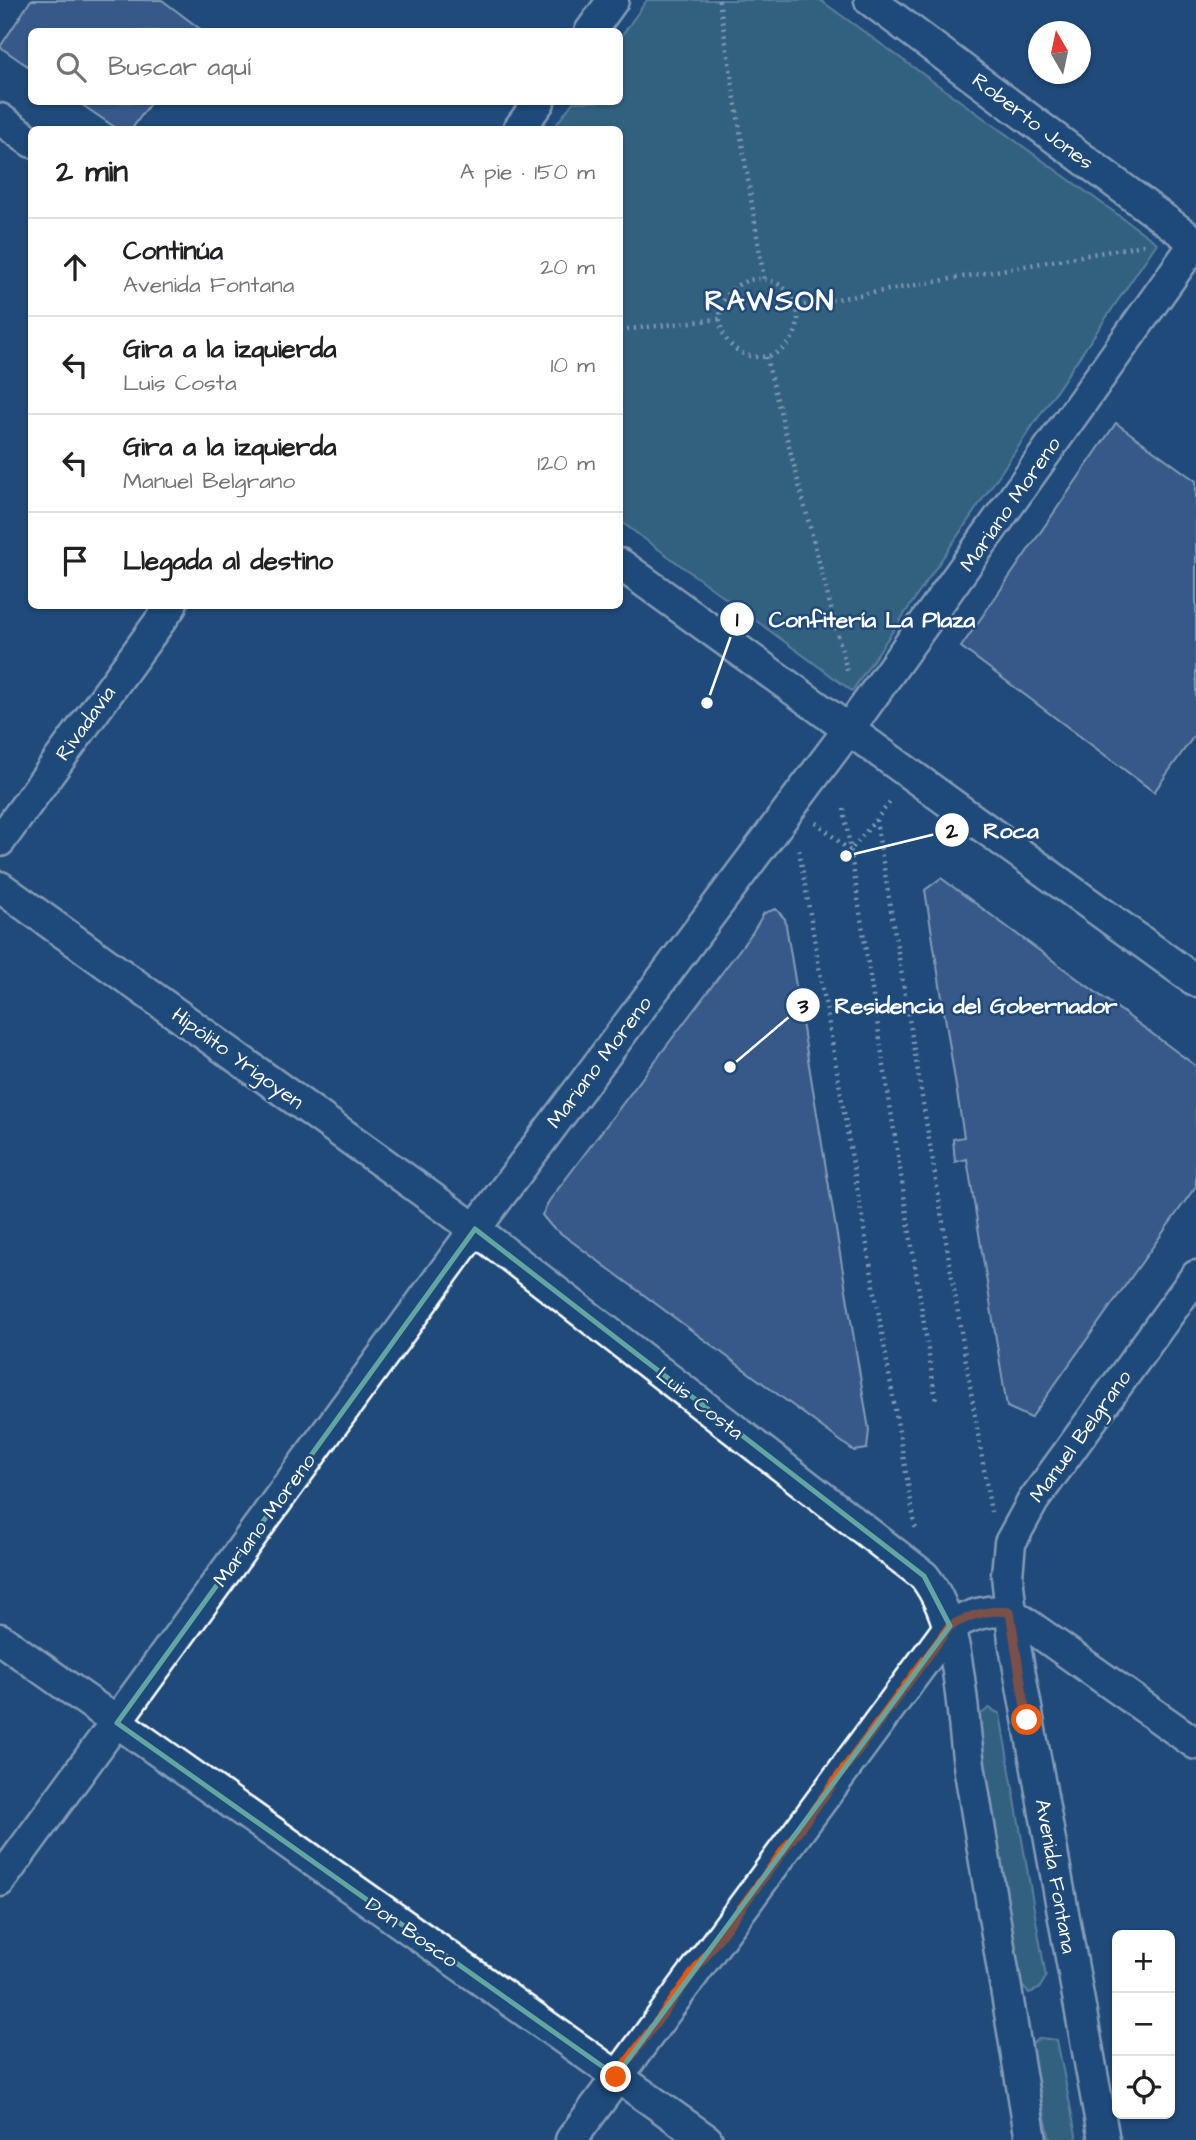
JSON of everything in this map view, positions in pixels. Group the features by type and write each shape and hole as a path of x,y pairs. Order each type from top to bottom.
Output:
{"street":[{"path":"593,28 613,0"},
{"name":"Roberto Jones","path":"870,0 1196,242"},
{"path":"521,126 537,105"},
{"path":"0,119 28,139"},
{"name":"Mariano Moreno","path":"0,1881 475,1229 849,729 1196,242"},
{"path":"623,566 1196,982"},
{"name":"Rivadavia","path":"0,841 169,609"},
{"name":"Hipólito Yrigoyen","path":"0,887 475,1229"},
{"name":"Luis Costa","path":"475,1229 924,1576"},
{"name":"Manuel Belgrano","path":"1010,1612 1007,1575 1010,1543 1033,1501 1196,1276"},
{"path":"924,1576 962,1620 963,1732 1031,2140"},
{"path":"570,2140 962,1620 991,1610 1010,1612 1196,1744"},
{"name":"Avenida Fontana","path":"1010,1612 1104,2140"},
{"name":"Don Bosco","path":"0,1639 706,2140"}],"path":[{"path":"719,0 764,279"},
{"path":"797,306 1157,243"},
{"path":"764,279 784,288 797,306 796,332 789,344 766,357 740,352 729,344 720,319 728,295 750,280 764,279"},
{"path":"623,330 720,319"},
{"path":"766,357 849,678"},
{"path":"850,851 912,775"},
{"path":"792,804 850,851"},
{"path":"792,804 924,1576"},
{"path":"844,808 936,1401"},
{"path":"876,820 991,1514 1010,1543"}],"highlighted area":[{"path":"475,1229 924,1576 950,1626 616,2076 117,1723"}],"green space":[{"path":"647,0 820,0 1157,243 852,691 623,523 623,126 555,126 571,105 623,105 623,34"},
{"path":"989,1708 1000,1714 1046,1977 1039,1989 1029,1993 1021,1985 974,1747 976,1718"},
{"path":"1040,2038 1057,2040 1077,2140 1050,2140 1030,2045"}],"building":[{"path":"31,0 162,0 199,28 28,28 28,66 0,47"},
{"path":"82,105 149,105 134,126 113,126"},
{"path":"1116,423 1196,481 1196,733 1154,792 961,647"},
{"path":"941,878 1196,1066 1196,1186 1031,1418 1007,1407 967,1159 955,1162 953,1139 964,1137 925,890"},
{"path":"776,909 785,919 869,1430 867,1449 854,1451 551,1226 542,1215 549,1201 752,933 764,913"}],"place":[{"name":"Confitería La Plaza","path":"707,703"},
{"name":"Roca","path":"846,856"},
{"name":"Residencia del Gobernador","path":"730,1067"}],"district":[{"name":"RAWSON","path":"770,300"}],"route":[{"path":"616,2077 950,1626 973,1614 991,1610 1010,1612 1027,1720"}]}
